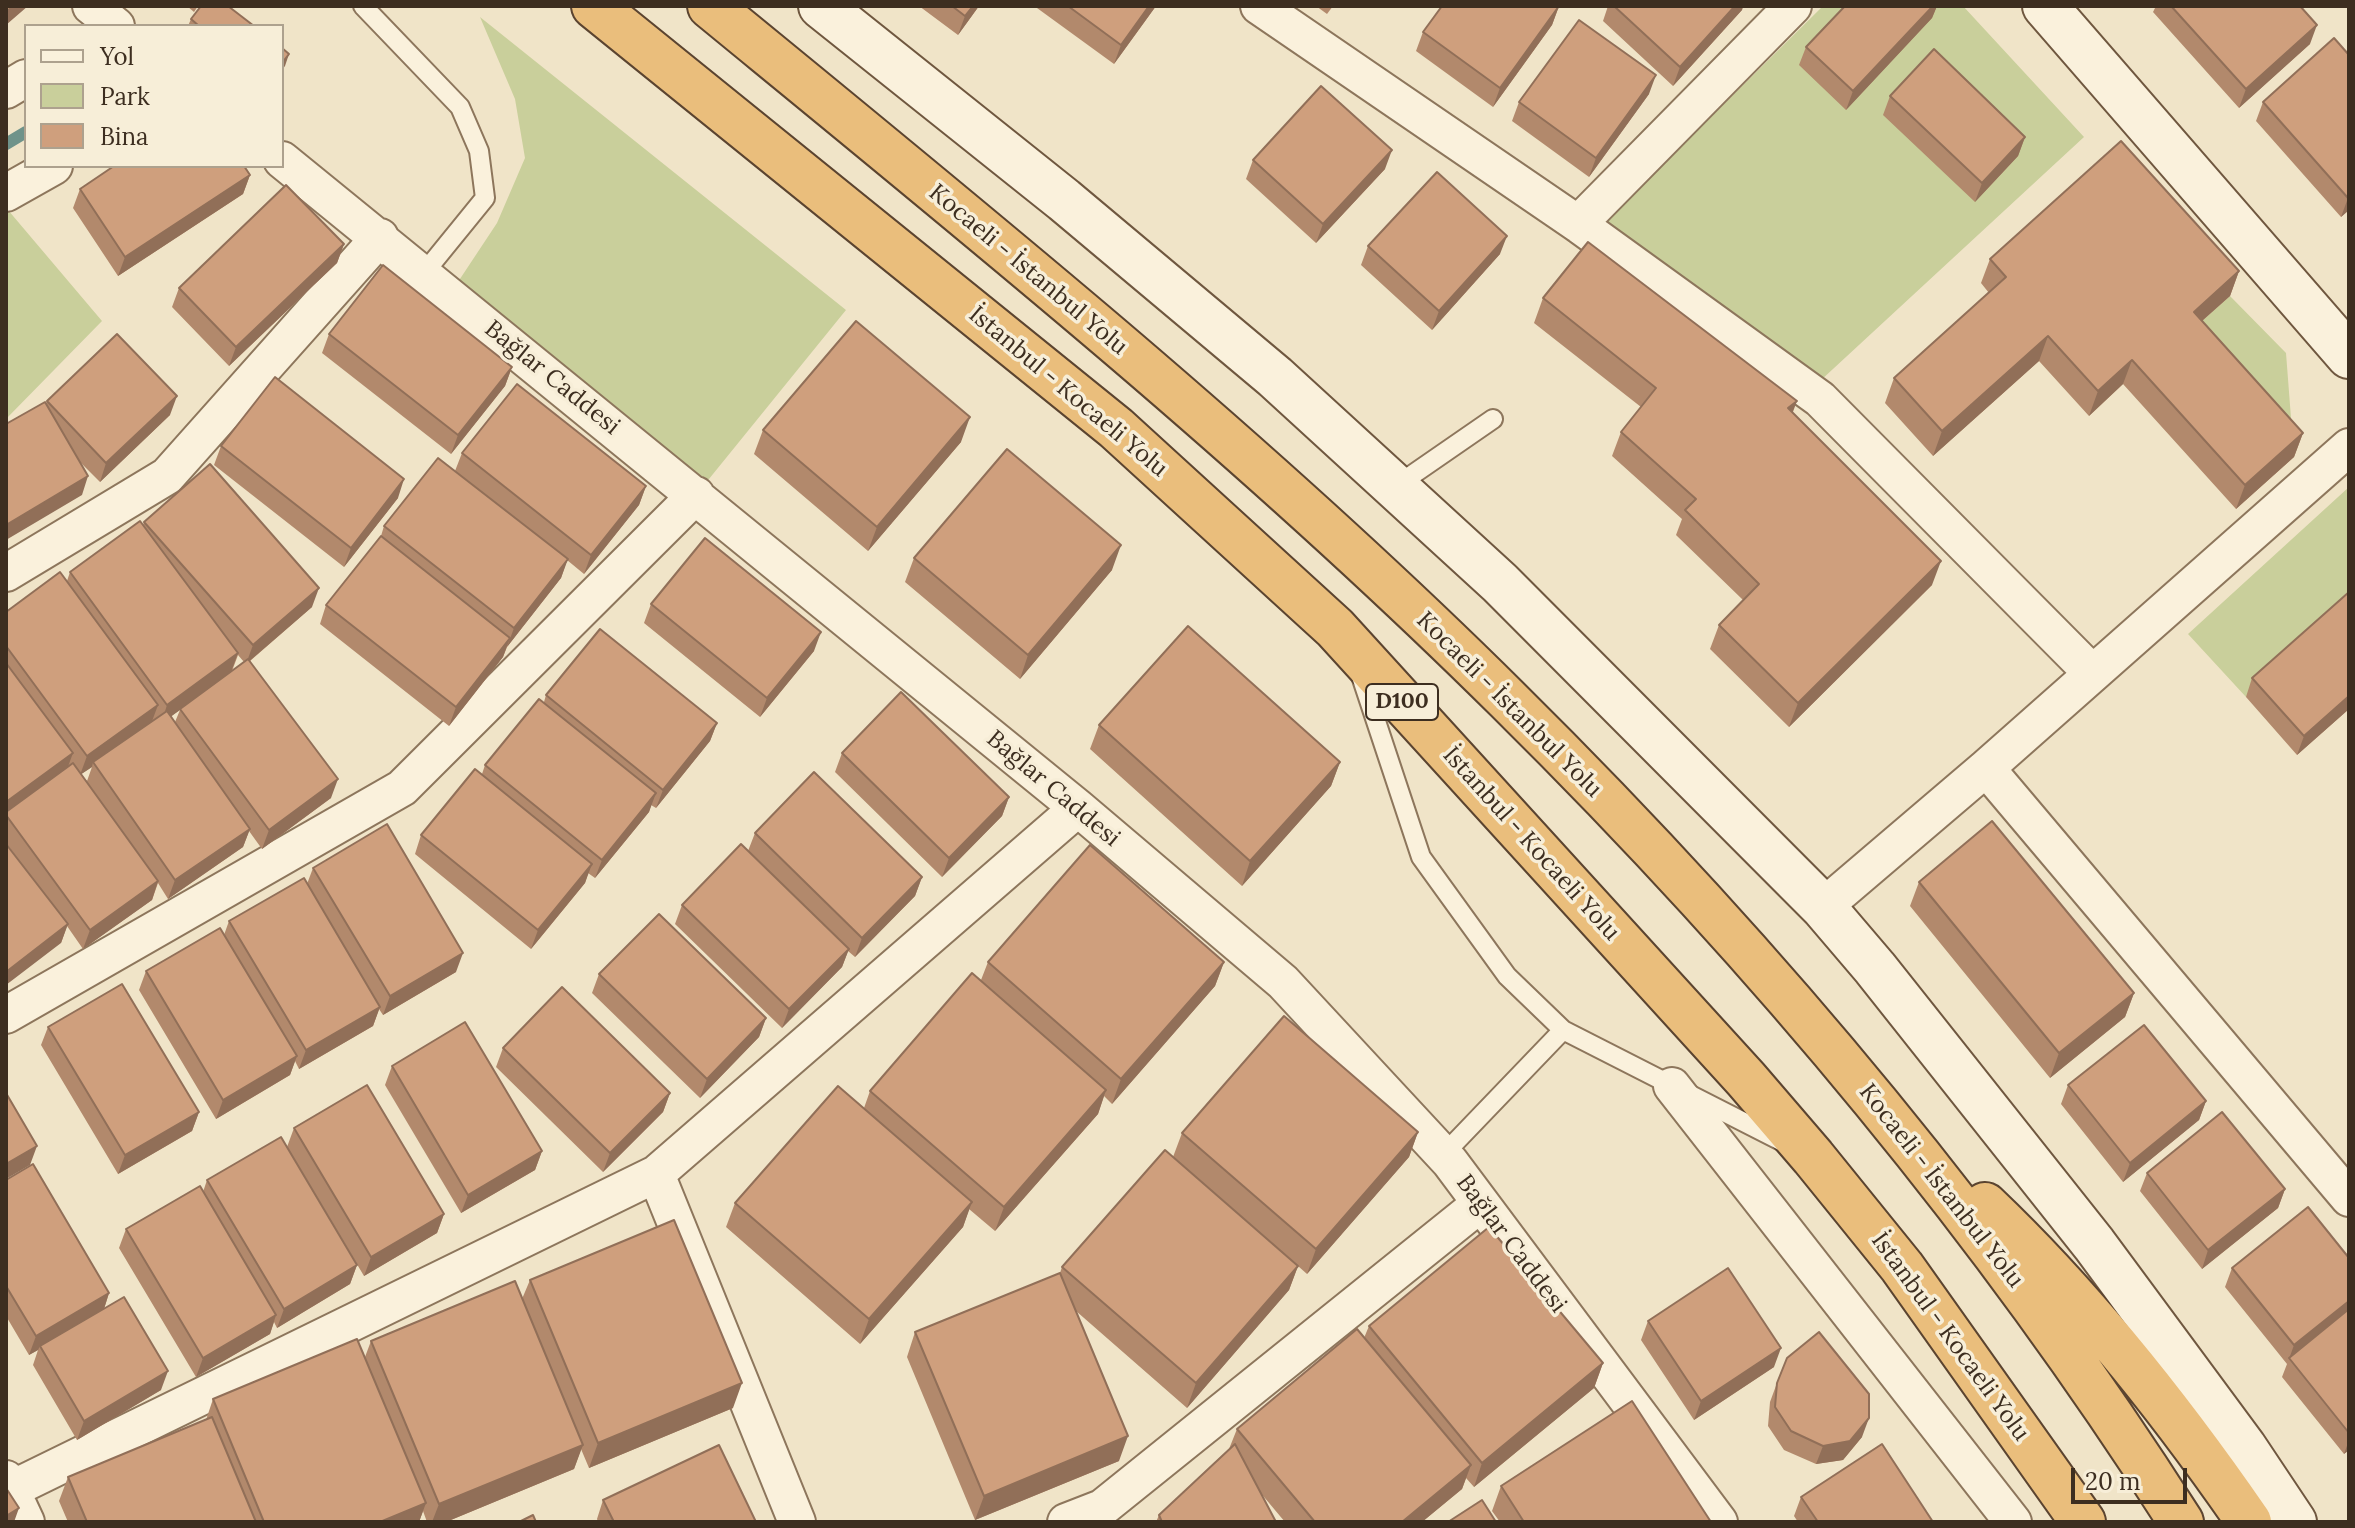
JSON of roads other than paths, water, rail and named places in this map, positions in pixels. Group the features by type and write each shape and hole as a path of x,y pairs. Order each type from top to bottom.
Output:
{"highway":[{"name":"Kocaeli - İstanbul Yolu","path":"710,6 1035,273 1296,500 1482,676 1647,842 1788,997 1968,1215 2055,1333 2181,1522"},
{"name":"İstanbul - Kocaeli Yolu","path":"591,8 1116,428 1335,628 1746,1079 1813,1157 1902,1267 2083,1522"},
{"path":"1884,1113 2025,1243 2087,1308 2249,1522"}],"main road":[{"path":"821,6 1052,191 1263,367 1396,486 1500,583 1823,907 2094,1244 2244,1447 2294,1522"},
{"path":"2045,6 2349,356"}],"street":[{"path":"91,6 112,24"},
{"path":"1259,6 1578,224 1820,399 2092,673"},
{"path":"1578,224 1793,6"},
{"path":"6,90 24,79"},
{"name":"Bağlar Caddesi","path":"284,162 1078,808 1283,982 1443,1155 1719,1522"},
{"path":"6,193 50,168"},
{"path":"6,573 167,476 380,237"},
{"path":"1823,907 1986,768 2349,447"},
{"path":"6,1015 402,788 696,495"},
{"path":"1986,768 2349,1198"},
{"path":"15,1497 656,1174 1078,808"},
{"path":"1672,1086 2013,1522"},
{"path":"656,1174 797,1522"},
{"path":"1066,1522 1105,1515 1480,1204"}],"lane":[{"path":"363,6 460,107 479,151 485,198 424,273"},
{"path":"1396,486 1493,419"},
{"path":"1335,628 1360,672 1421,857 1507,976 1563,1030 1813,1157"},
{"path":"1443,1155 1563,1030"}],"waterway":[{"path":"6,144 24,133"}]}
